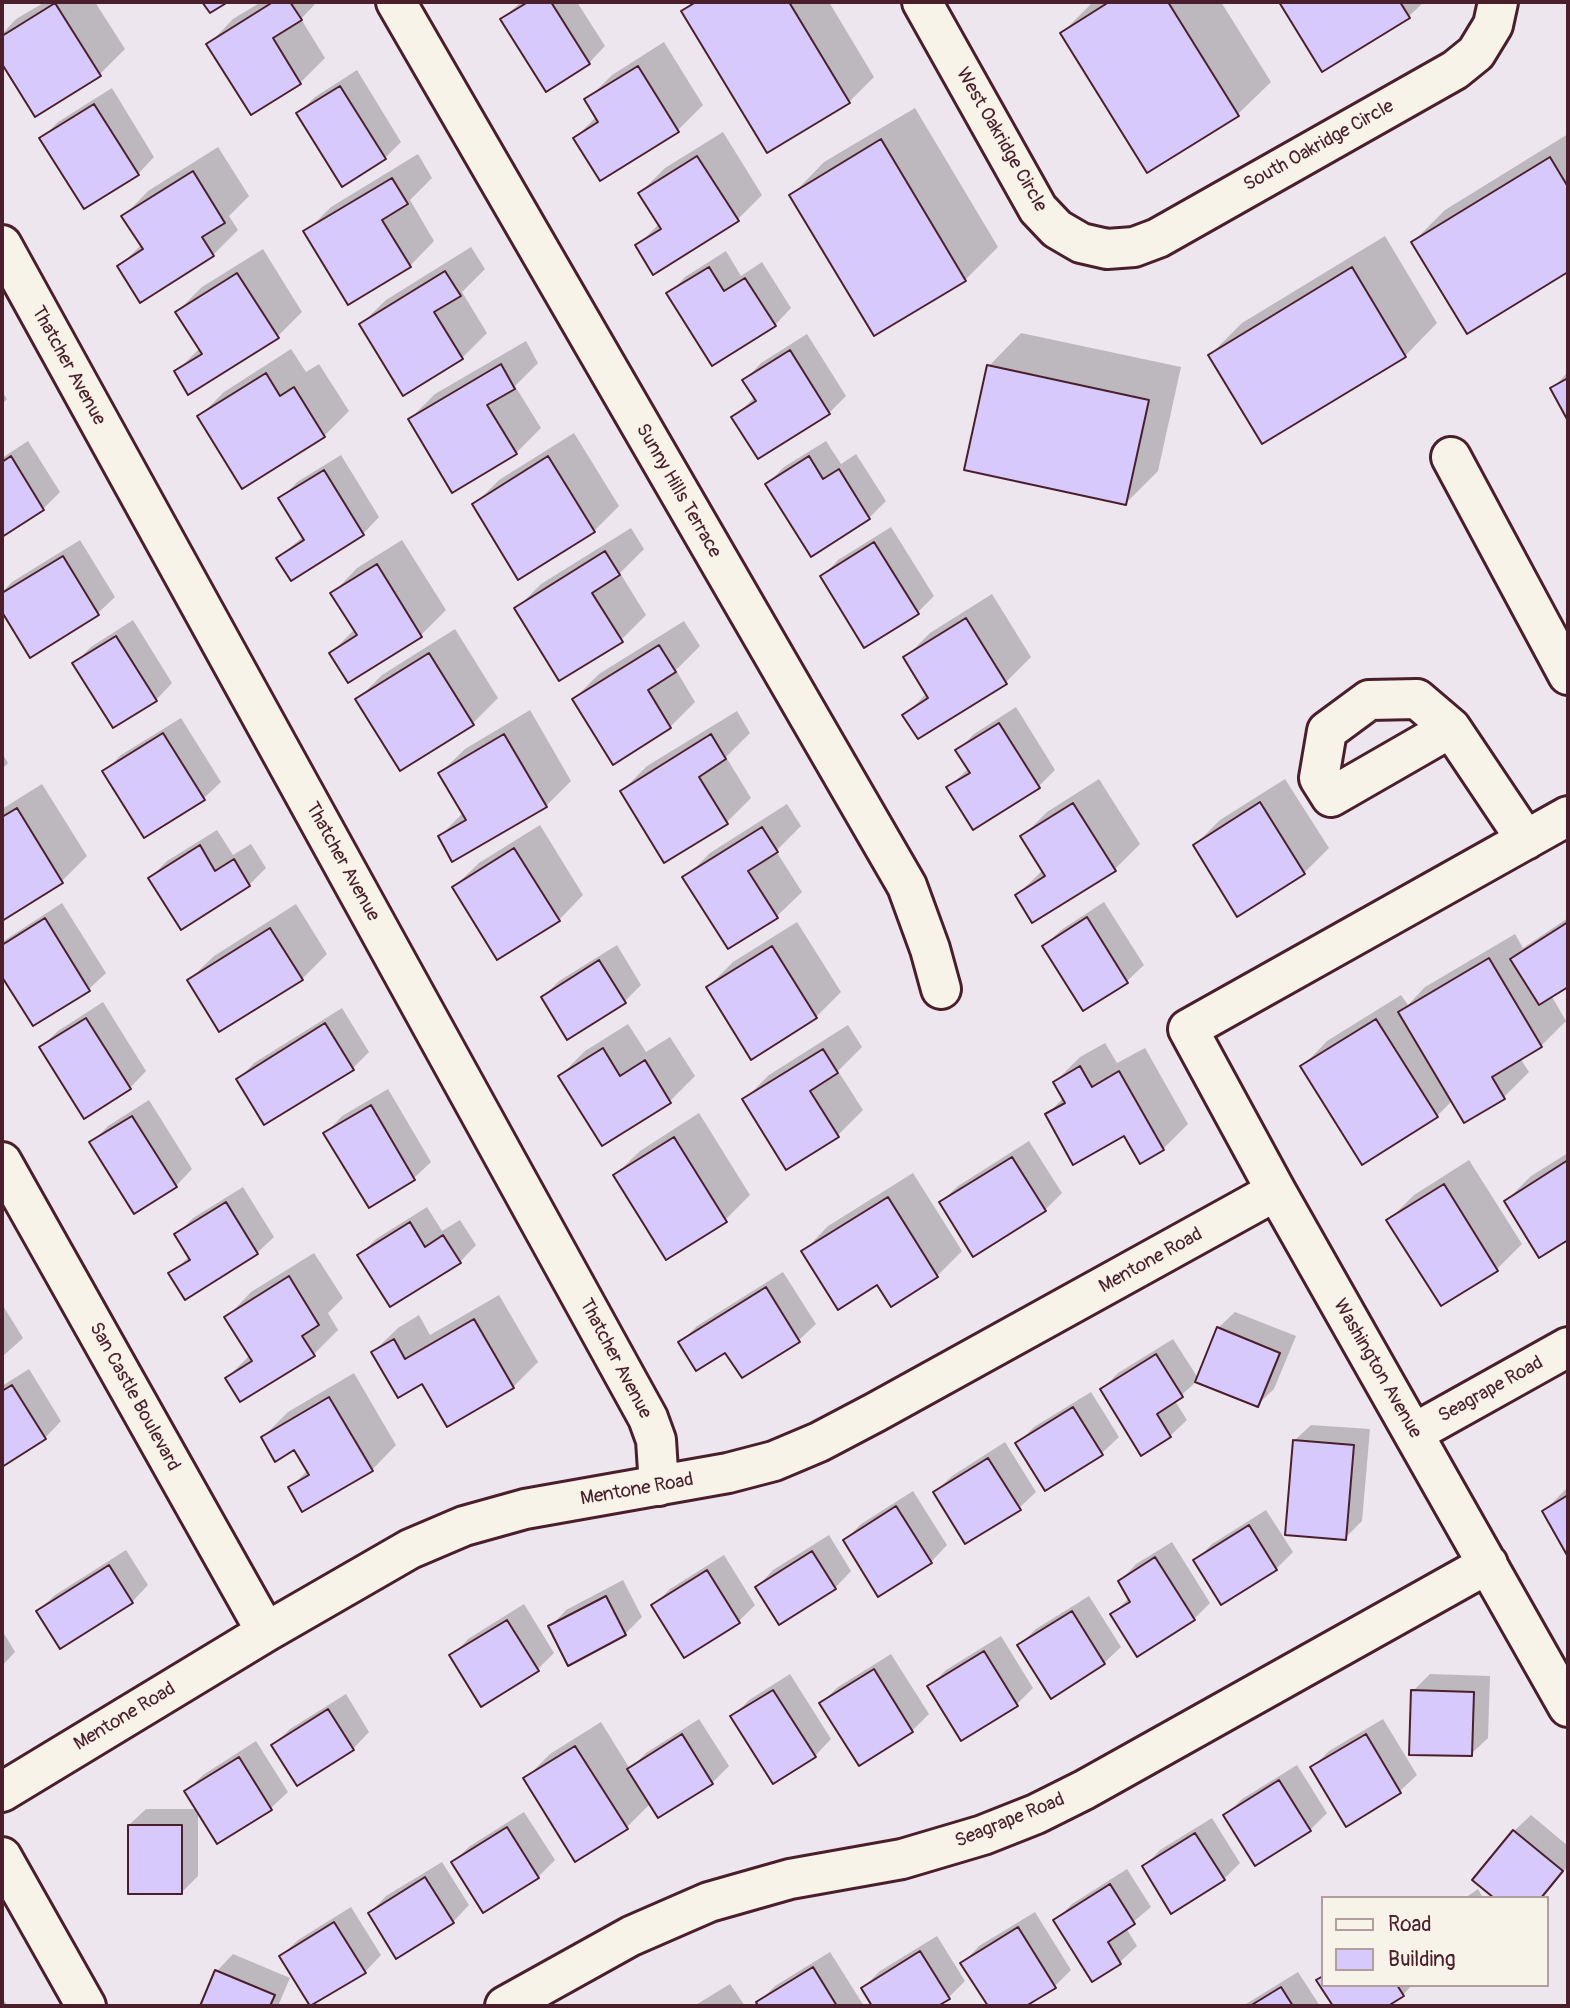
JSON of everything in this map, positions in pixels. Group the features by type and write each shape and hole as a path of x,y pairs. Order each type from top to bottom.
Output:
{"street":[{"name":"Sunny Hills Terrace","path":"396,2 907,886 941,989"},
{"name":"West Oakridge Circle","path":"922,2 1038,209 1057,229 1080,243 1107,249"},
{"name":"South Oakridge Circle","path":"1107,249 1134,247 1158,238 1455,70 1476,52 1493,25 1498,2"},
{"name":"Thatcher Avenue","path":"2,245 648,1418 656,1440 659,1486"},
{"path":"1451,457 1568,674"},
{"path":"1451,728 1526,840 1568,816"},
{"name":"Washington Avenue","path":"1526,840 1188,1029 1276,1191 1568,1707"},
{"name":"San Castle Boulevard","path":"2,1162 266,1632"},
{"name":"Mentone Road","path":"2,1792 266,1632 410,1549 464,1526 525,1509 728,1473 774,1461 819,1442 1276,1191"},
{"name":"Seagrape Road","path":"1414,1433 1568,1347"},
{"name":"Seagrape Road","path":"505,2006 631,1936 709,1902 790,1879 902,1859 983,1835 1035,1814 1084,1790 1488,1564"},
{"path":"2,1857 86,2006"}],"building":[{"path":"202,2 228,2 210,13"},
{"path":"273,2 290,2 302,20 273,38 301,84 251,115 206,44"},
{"path":"528,2 551,2 590,64 546,92 500,19"},
{"path":"696,2 789,2 850,103 767,153 681,11"},
{"path":"1109,2 1168,2 1239,116 1147,173 1060,33"},
{"path":"1279,2 1400,2 1410,18 1322,72"},
{"path":"55,3 101,76 35,117 2,64 2,36"},
{"path":"638,66 679,132 600,181 573,138 598,122 584,99"},
{"path":"340,86 386,159 342,187 296,113"},
{"path":"94,104 139,175 84,209 39,138"},
{"path":"881,139 966,281 874,336 789,195"},
{"path":"697,156 739,221 653,275 635,245 661,229 638,193"},
{"path":"1550,157 1568,187 1568,272 1467,334 1411,242"},
{"path":"193,171 225,223 202,237 214,256 140,303 117,266 143,249 121,216"},
{"path":"392,178 408,204 382,220 411,267 348,305 303,231"},
{"path":"709,267 724,291 745,278 776,326 712,366 666,293"},
{"path":"1352,267 1406,357 1262,444 1208,355"},
{"path":"445,271 461,296 434,312 463,359 403,396 359,324"},
{"path":"237,273 279,338 188,395 174,371 202,354 175,312"},
{"path":"790,350 830,414 758,459 731,417 756,401 742,380"},
{"path":"501,364 515,389 487,405 517,454 452,493 408,419"},
{"path":"987,365 1149,400 1126,505 964,470"},
{"path":"266,373 280,396 294,387 325,437 242,489 197,416"},
{"path":"1568,378 1568,421 1550,388"},
{"path":"11,456 44,510 2,537 2,462"},
{"path":"548,456 595,532 518,580 472,504"},
{"path":"809,456 823,479 839,469 870,519 811,557 765,484"},
{"path":"324,470 364,535 291,581 276,558 304,540 278,498"},
{"path":"874,542 919,614 864,648 820,576"},
{"path":"605,551 620,575 592,593 623,642 559,681 514,608"},
{"path":"63,556 99,615 30,658 2,612 2,593"},
{"path":"377,564 422,637 348,683 329,653 357,635 330,593"},
{"path":"966,618 1007,684 918,739 902,715 928,698 903,657"},
{"path":"116,636 157,701 113,728 72,663"},
{"path":"659,645 676,672 648,690 671,728 613,765 572,699"},
{"path":"429,653 474,725 400,771 355,699"},
{"path":"999,723 1040,788 973,830 946,787 970,773 955,750"},
{"path":"163,733 205,800 144,838 102,771"},
{"path":"504,734 547,807 452,862 438,836 466,820 438,773"},
{"path":"711,734 726,759 699,777 728,824 664,863 620,791"},
{"path":"1260,802 1305,874 1237,917 1193,845"},
{"path":"1073,803 1116,871 1032,923 1015,895 1045,876 1020,836"},
{"path":"17,808 63,883 2,921 2,817"},
{"path":"762,827 778,852 748,871 778,918 728,949 682,877"},
{"path":"200,845 215,871 234,859 250,886 181,930 148,878"},
{"path":"514,848 560,921 497,960 452,887"},
{"path":"1087,917 1128,983 1083,1011 1042,946"},
{"path":"45,918 90,991 33,1026 2,977 2,945"},
{"path":"1568,922 1568,987 1539,1005 1510,959"},
{"path":"270,928 303,980 219,1032 187,980"},
{"path":"772,946 817,1018 751,1060 706,987"},
{"path":"1489,958 1542,1047 1492,1077 1505,1099 1464,1123 1398,1012"},
{"path":"599,960 626,1003 567,1040 541,997"},
{"path":"86,1018 131,1089 84,1119 39,1047"},
{"path":"1376,1019 1438,1117 1362,1165 1300,1066"},
{"path":"325,1023 354,1070 264,1125 236,1079"},
{"path":"603,1048 620,1076 645,1060 671,1103 602,1146 558,1076"},
{"path":"823,1049 838,1073 810,1091 839,1137 786,1170 742,1099"},
{"path":"1080,1066 1092,1087 1119,1071 1164,1150 1140,1164 1124,1136 1073,1165 1045,1114 1065,1103 1053,1082"},
{"path":"371,1105 415,1180 369,1208 323,1133"},
{"path":"132,1116 177,1187 134,1214 89,1142"},
{"path":"674,1137 727,1222 666,1260 613,1175"},
{"path":"1012,1157 1046,1211 973,1257 939,1202"},
{"path":"1568,1160 1568,1240 1539,1258 1504,1201"},
{"path":"1444,1184 1498,1271 1441,1306 1386,1220"},
{"path":"888,1197 938,1277 891,1307 877,1285 838,1310 801,1251"},
{"path":"226,1202 258,1254 185,1300 168,1273 190,1260 174,1234"},
{"path":"410,1222 425,1247 443,1235 461,1263 390,1307 357,1255"},
{"path":"289,1276 319,1325 302,1336 315,1356 240,1402 225,1378 252,1361 224,1317"},
{"path":"766,1287 800,1342 742,1378 725,1353 696,1371 678,1342"},
{"path":"474,1319 514,1388 447,1427 422,1384 398,1398 371,1352 394,1339 405,1359"},
{"path":"1217,1327 1280,1353 1258,1407 1195,1382"},
{"path":"1156,1354 1183,1397 1157,1414 1171,1437 1141,1456 1100,1389"},
{"path":"12,1385 46,1439 2,1467 2,1391"},
{"path":"329,1397 373,1471 302,1512 288,1487 309,1475 294,1450 275,1462 261,1437"},
{"path":"1073,1407 1103,1455 1045,1491 1015,1443"},
{"path":"1293,1440 1354,1445 1346,1540 1285,1535"},
{"path":"988,1458 1021,1510 965,1544 933,1492"},
{"path":"1568,1495 1568,1557 1542,1511"},
{"path":"896,1506 932,1563 878,1597 843,1540"},
{"path":"1249,1525 1277,1570 1221,1605 1193,1560"},
{"path":"812,1551 836,1589 779,1625 755,1587"},
{"path":"1155,1557 1195,1620 1137,1657 1110,1614 1130,1602 1118,1581"},
{"path":"109,1565 133,1603 60,1649 36,1611"},
{"path":"707,1570 740,1623 684,1658 651,1605"},
{"path":"606,1596 626,1635 568,1666 548,1626"},
{"path":"1072,1611 1105,1664 1051,1699 1017,1645"},
{"path":"507,1620 539,1671 481,1707 449,1655"},
{"path":"984,1651 1018,1706 961,1741 927,1686"},
{"path":"874,1669 913,1732 859,1766 819,1703"},
{"path":"773,1690 816,1757 773,1784 730,1716"},
{"path":"1411,1690 1474,1692 1472,1756 1409,1755"},
{"path":"328,1709 354,1750 297,1786 271,1745"},
{"path":"682,1734 713,1784 658,1818 627,1769"},
{"path":"1366,1734 1401,1793 1346,1827 1310,1767"},
{"path":"575,1746 628,1829 575,1862 523,1778"},
{"path":"239,1757 272,1810 217,1844 184,1791"},
{"path":"1279,1780 1311,1831 1255,1866 1223,1815"},
{"path":"128,1825 182,1825 182,1894 128,1894"},
{"path":"507,1827 539,1878 483,1913 451,1862"},
{"path":"1513,1830 1563,1871 1543,1896 1492,1896 1472,1880"},
{"path":"1195,1833 1225,1880 1171,1914 1142,1866"},
{"path":"425,1877 454,1923 396,1959 368,1913"},
{"path":"1110,1884 1135,1924 1108,1942 1121,1964 1092,1982 1053,1920"},
{"path":"334,1922 366,1973 310,2006 279,1956"},
{"path":"1018,1927 1056,1988 1026,2006 988,2006 960,1963"},
{"path":"920,1951 950,1999 938,2006 872,2006 861,1988"},
{"path":"813,1967 837,2006 758,2006 756,2002"},
{"path":"215,1970 275,1995 270,2006 200,2006"},
{"path":"1322,1977 1322,1987 1398,1987 1404,1996 1388,2006 1333,2006 1316,1980"},
{"path":"1281,1987 1293,2006 1250,2006"}]}
